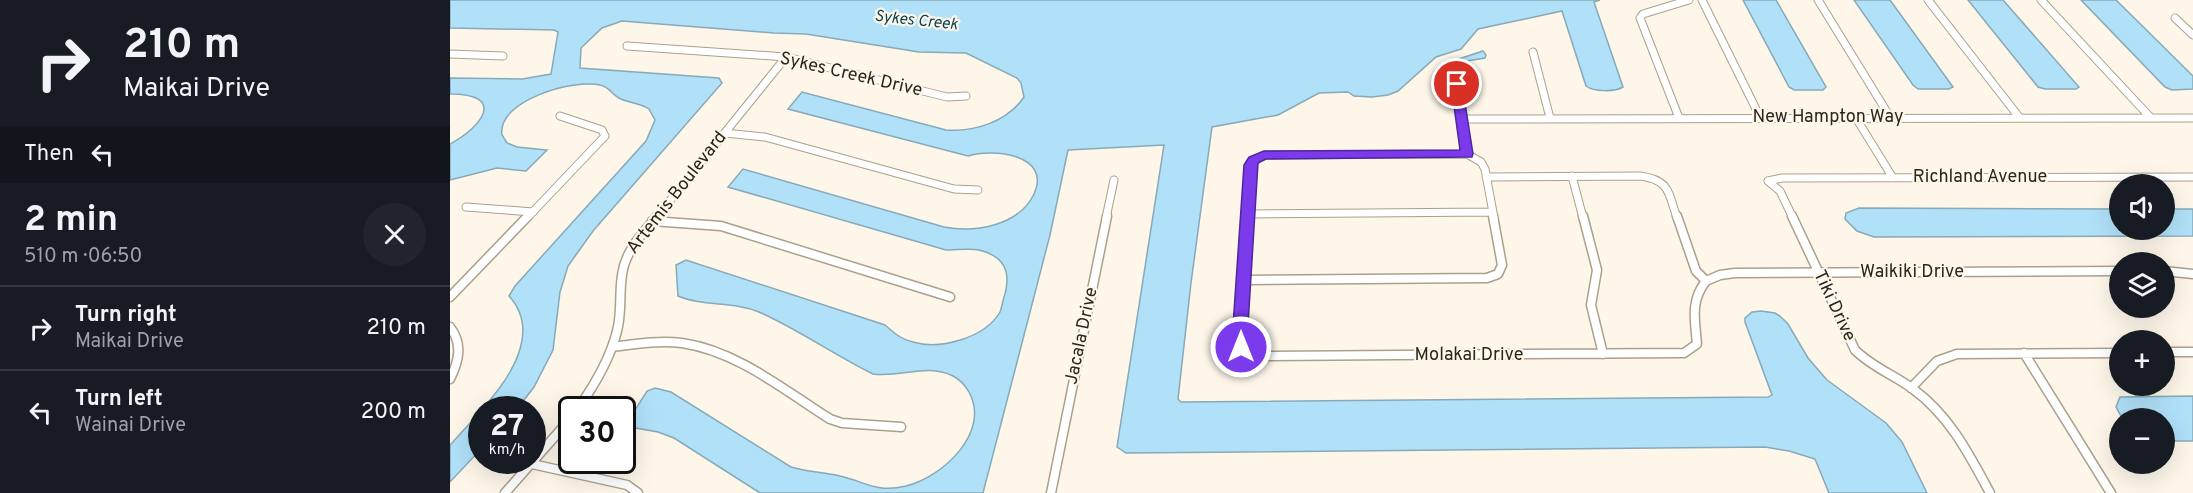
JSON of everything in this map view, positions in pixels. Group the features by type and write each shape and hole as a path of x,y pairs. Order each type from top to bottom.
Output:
{"street":[{"path":"1679,118 1640,18 1643,14 1689,0"},
{"path":"1702,0 1760,117"},
{"path":"1818,0 1890,117"},
{"path":"1928,0 2019,117"},
{"path":"2041,0 2150,117"},
{"path":"2175,18 2193,35"},
{"name":"Sykes Creek Drive","path":"627,46 786,57 947,97 966,96"},
{"path":"1533,52 1550,118"},
{"path":"450,54 503,56"},
{"name":"Artemis Boulevard","path":"586,396 612,347 620,318 619,284 622,266 632,247 786,57"},
{"path":"1457,84 1467,154"},
{"path":"450,297 605,136 602,130 560,116"},
{"path":"1857,118 1893,178"},
{"name":"New Hampton Way","path":"1462,119 2192,118"},
{"path":"725,133 765,137 954,189 978,190"},
{"path":"1467,154 1481,162 1486,177 1502,265 1498,274 1488,278 1244,280 1250,165 1253,160 1264,155 1467,154"},
{"path":"1572,176 1597,270 1591,305 1603,354"},
{"path":"1486,177 1646,176 1660,181 1666,186 1696,271 1706,281"},
{"name":"Richland Avenue","path":"1768,181 1782,178 2193,177"},
{"name":"Jacala Drive","path":"1051,493 1114,180"},
{"name":"Tiki Drive","path":"1768,181 1780,191 1855,350 1863,359 1926,399 1953,429 1990,493"},
{"path":"466,207 533,212"},
{"path":"1247,214 1492,212"},
{"path":"652,221 721,226 950,297"},
{"name":"Waikiki Drive","path":"1706,281 1720,275 1735,273 2109,271"},
{"path":"2175,272 2193,274"},
{"name":"Molakai Drive","path":"1244,280 1240,341 1245,351 1256,356 1684,353 1698,344 1692,312 1698,289 1706,281"},
{"path":"450,327 455,333 459,346 457,363 450,379"},
{"path":"612,347 670,342 700,347 736,361 842,423 901,427"},
{"path":"2175,352 2193,352"},
{"path":"2024,353 2111,493"},
{"path":"1911,388 1937,362 1947,356 2109,353"},
{"path":"546,448 558,433"},
{"path":"546,467 627,485 638,493"},
{"path":"505,493 523,474"}],"water":[{"name":"Sykes Creek","path":"450,0 1600,0 1594,2 1623,87 1619,89 1599,90 1586,86 1562,11 1478,29 1461,49 1436,57 1398,91 1388,95 1372,97 1354,96 1348,92 1319,93 1278,115 1212,127 1178,399 1181,402 1768,397 1772,395 1745,322 1745,318 1752,312 1761,311 1780,316 1788,324 1808,358 1827,380 1886,423 1902,442 1927,493 1829,493 1815,459 1765,447 1126,453 1117,447 1164,145 1068,150 1050,235 983,493 760,493 674,438 636,428 636,408 647,391 655,388 671,392 791,467 887,488 906,486 920,481 935,473 960,451 974,422 974,407 969,392 958,379 943,372 873,374 759,312 739,306 698,302 678,296 676,265 686,260 885,325 902,338 913,342 948,343 973,335 984,329 1000,312 1007,286 1004,266 994,256 975,249 946,250 728,187 743,169 944,227 969,229 995,225 1018,214 1034,194 1037,181 1035,170 1027,162 1004,154 968,156 788,109 802,92 946,130 968,129 989,124 1009,113 1024,97 1021,83 1017,78 966,53 919,52 806,34 622,21 602,28 581,48 580,68 719,78 722,83 593,231 568,266 560,292 553,350 534,387 527,396 493,396 511,370 522,340 522,325 518,310 509,296 515,286 646,141 655,120 649,109 619,98 600,85 573,85 556,89 524,102 504,123 502,135 507,143 517,147 547,150 526,171 497,168 450,180 450,144 462,137 479,121 483,113 483,105 479,99 468,95 450,94 450,78 522,79 551,74 558,32 554,30 450,28"},
{"path":"1743,0 1776,0 1826,87 1823,90 1794,90 1789,87"},
{"path":"1854,0 1890,0 1953,87 1918,89 1913,85"},
{"path":"1968,0 2003,0 2079,87 2076,89 2045,89 2038,87"},
{"path":"2081,0 2116,0 2193,76 2193,89 2172,90 2165,87"},
{"path":"1483,51 1485,58 1461,62 1453,71 1440,75 1435,72 1450,62"},
{"path":"1859,208 2109,209 2109,236 1874,237 1857,231 1845,219 1846,213"},
{"path":"2175,209 2193,209 2193,236 2175,236"},
{"path":"2193,396 2193,441 2175,441 2175,408 2117,408 2120,397"},
{"path":"468,425 468,463 450,482 450,445"}],"route":[{"path":"1241,347 1250,165 1253,160 1264,155 1467,154 1457,84"}]}
